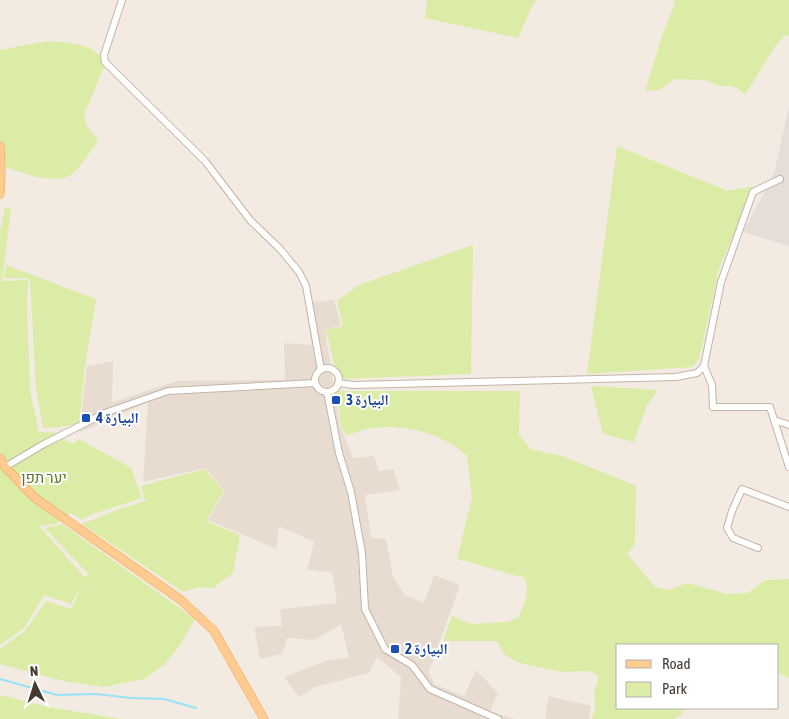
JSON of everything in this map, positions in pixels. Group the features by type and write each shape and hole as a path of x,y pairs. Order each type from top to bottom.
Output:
{"main road":[{"path":"0,146 0,194"},
{"path":"0,458 5,467 35,498 181,600 214,631 264,719"}],"street":[{"path":"122,0 104,55 105,62 205,161 250,220 280,249 299,272 306,286 322,370"},
{"path":"338,383 354,386 676,377 698,373 704,366 721,282 753,192 780,179"},
{"path":"704,366 712,385 713,407 770,407 789,467"},
{"path":"322,370 333,370 338,376 338,383 334,390 327,392 319,390 315,383 316,375 322,370"},
{"path":"5,467 44,444 105,413 168,391 315,383"},
{"path":"327,392 339,453 351,492 362,553 365,609 385,648 412,665 430,689 498,719"},
{"path":"774,420 789,425"},
{"path":"758,548 733,538 727,528 732,511 742,490 789,507"}],"shaded area":[{"path":"789,106 789,246 743,232 774,174"},
{"path":"334,300 341,325 325,330 340,426 353,458 374,456 379,471 393,469 400,490 365,495 371,538 386,539 393,577 405,595 424,603 434,575 460,585 429,672 434,684 464,696 476,670 498,693 490,711 515,719 398,719 401,677 377,657 369,673 315,687 299,697 284,677 327,660 349,658 341,624 315,640 287,638 282,654 260,659 254,627 282,626 280,609 337,603 332,572 307,570 314,542 279,526 276,549 208,520 225,491 205,468 143,482 148,402 79,433 87,366 113,361 112,402 177,381 285,380 284,343 312,345 305,303"},
{"path":"549,696 591,706 589,719 545,719"}],"green space":[{"path":"427,0 536,0 518,38 425,18"},
{"path":"673,0 789,0 789,36 785,35 776,45 745,95 739,89 730,86 720,86 704,80 675,79 659,90 645,91 663,33 675,4"},
{"path":"50,41 87,47 100,55 106,62 84,115 87,126 98,141 72,174 65,178 56,179 36,177 0,164 0,50"},
{"path":"617,146 728,191 754,186 719,269 699,359 692,367 587,374"},
{"name":"יער תפן","path":"5,207 11,209 2,281 28,280 27,308 30,391 39,432 60,433 64,439 73,444 79,439 131,468 142,498 93,514 82,520 71,513 55,524 39,526 85,578 88,574 45,528 62,524 195,619 180,645 165,664 144,679 103,687 63,681 0,664 0,649 25,631 46,601 71,609 85,581 71,604 44,595 24,628 0,645 0,231"},
{"path":"473,245 471,374 338,379 326,330 343,326 337,301 359,285"},
{"path":"6,265 96,299 85,366 79,423 43,428 36,388 30,279 4,278"},
{"path":"591,386 658,390 647,405 634,442 603,434"},
{"path":"336,391 520,391 519,435 531,449 565,457 636,486 635,544 627,554 655,587 669,590 687,583 727,594 748,593 765,580 789,579 789,678 779,673 779,644 616,644 616,709 684,709 680,716 674,719 592,719 595,708 594,693 599,677 591,671 562,672 519,663 504,654 497,641 443,641 452,616 471,624 508,622 519,617 527,592 524,577 457,559 472,498 467,456 446,441 410,429 397,427 372,428 346,436 341,426"},
{"path":"204,469 224,491 206,521 240,535 233,573 213,588 199,587 183,592 82,524 145,501 141,486"},
{"path":"0,695 48,707 121,719 0,719"}],"waterway":[{"path":"0,679 57,695 96,694 164,699 196,708"}],"place":[{"name":"البيارة 3","path":"336,400"},
{"name":"البيارة 4","path":"86,418"},
{"name":"البيارة 2","path":"395,649"}]}
